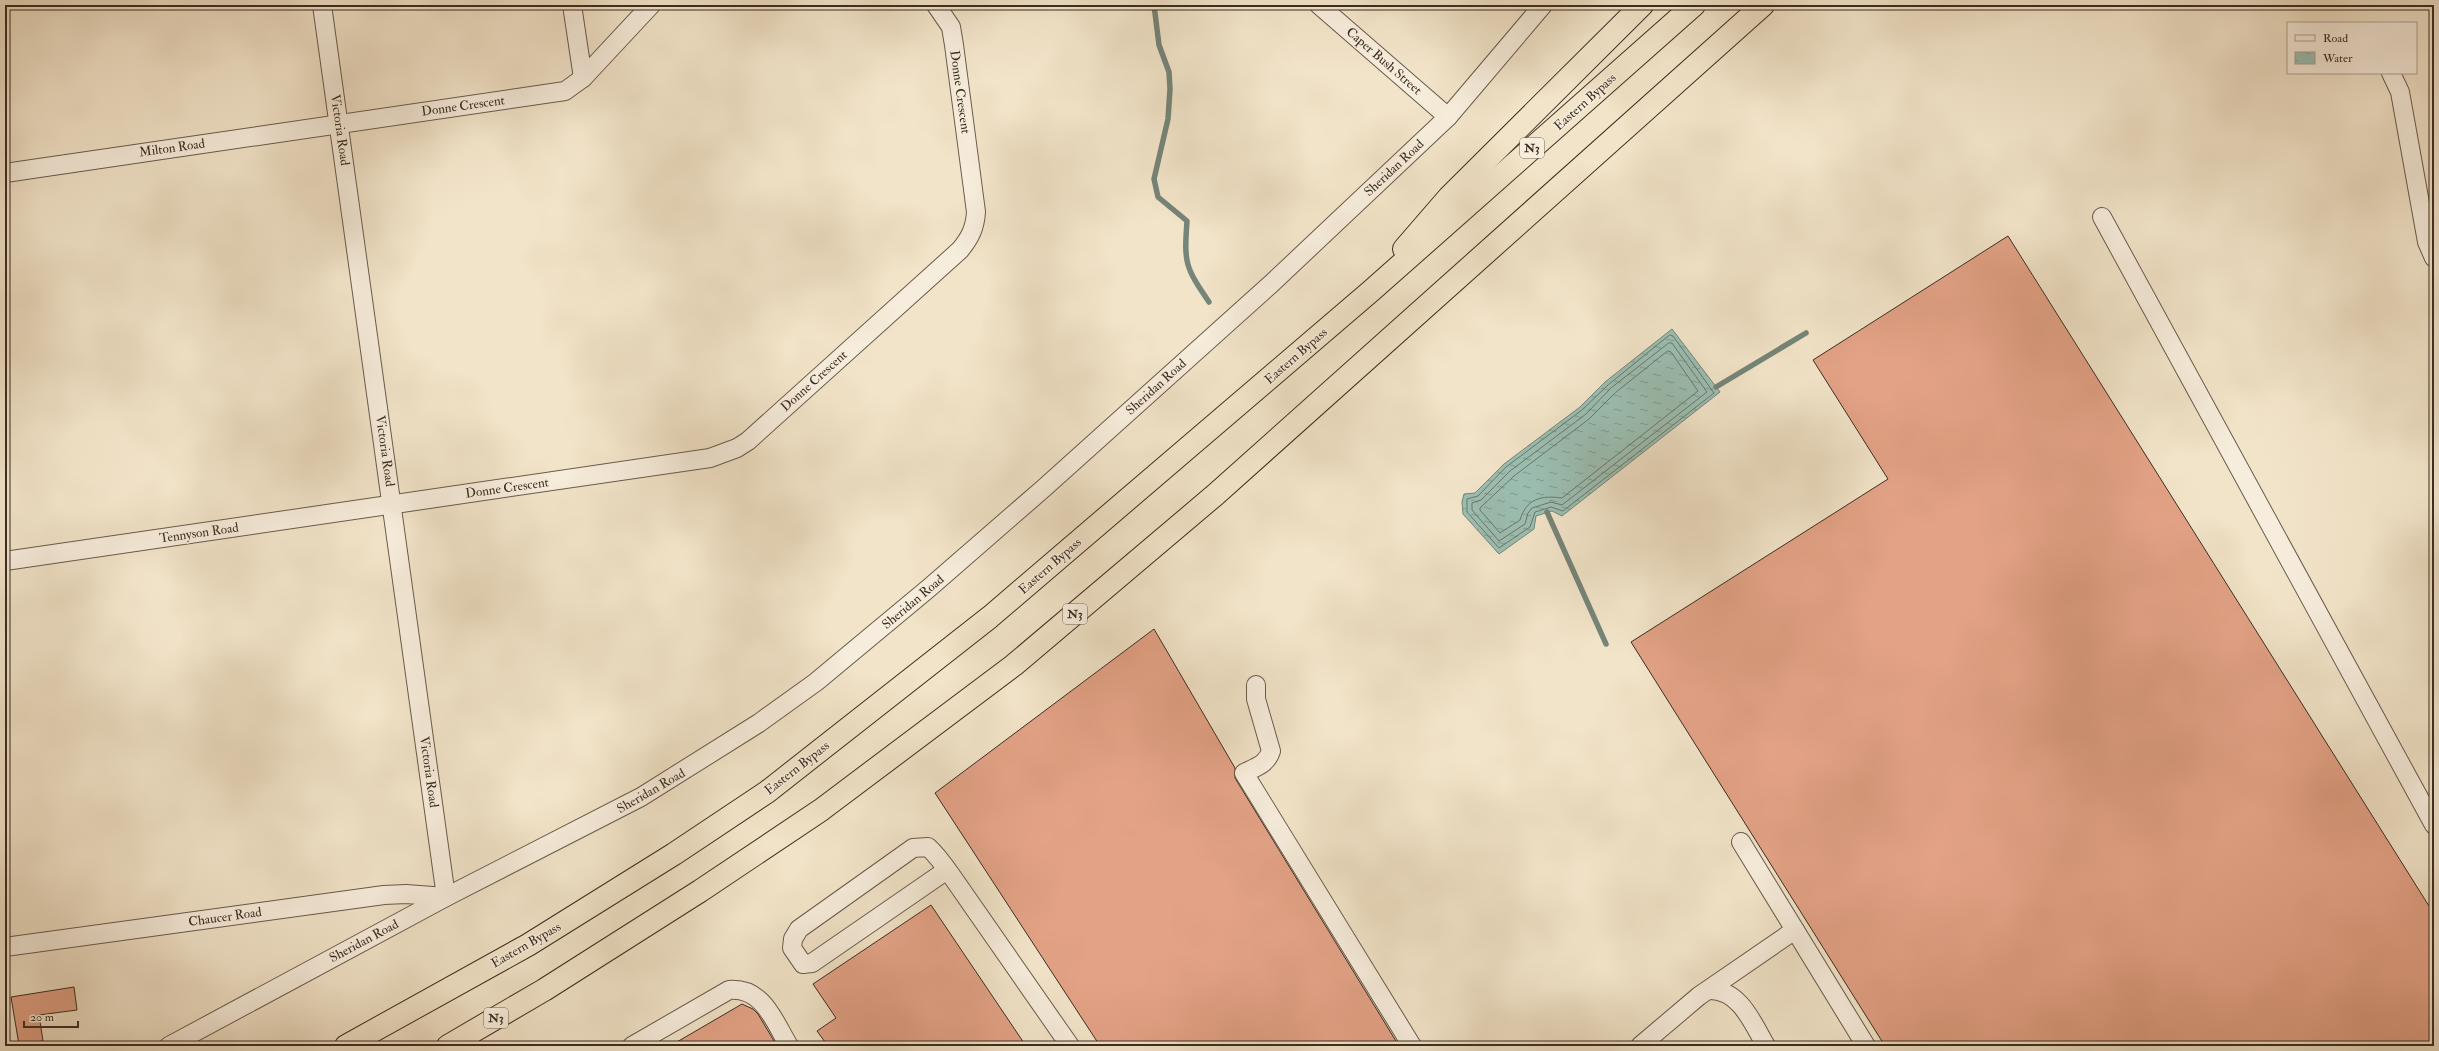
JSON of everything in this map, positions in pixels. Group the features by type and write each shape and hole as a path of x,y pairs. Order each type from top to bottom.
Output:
{"highway":[{"path":"1371,292 1423,224 1642,5"},
{"name":"Eastern Bypass","path":"346,1046 528,945 674,854 767,792 990,617 1371,292 1694,5"},
{"name":"N3","path":"448,1046 551,986 700,891 821,810 1014,665 1215,495 1763,5"}],"street":[{"name":"Victoria Road","path":"322,5 446,897"},
{"path":"572,5 583,78"},
{"name":"Donne Crescent","path":"339,124 556,93 574,86 583,78 651,5"},
{"name":"Donne Crescent","path":"392,505 710,458 726,454 748,441 960,250 970,239 976,225 976,212 951,27 936,5"},
{"name":"Caper Bush Street","path":"1319,5 1448,116"},
{"name":"Sheridan Road","path":"169,1046 446,897 532,855 641,797 759,723 816,682 929,588 1050,483 1271,284 1448,116 1543,5"},
{"path":"2391,74 2400,92 2427,242 2434,258"},
{"name":"Milton Road","path":"5,173 339,124"},
{"path":"2102,217 2434,824"},
{"name":"Tennyson Road","path":"5,561 392,505"},
{"path":"1256,685 1256,699 1271,751 1269,758 1262,764 1244,773 1412,1046"},
{"path":"1741,842 1866,1046"},
{"path":"947,870 812,963 803,964 792,948 793,939 799,929 914,848 928,847 947,870 1070,1046"},
{"name":"Chaucer Road","path":"5,947 384,895 406,894 446,897"},
{"path":"1640,1046 1699,996 1795,930"},
{"path":"632,1046 729,990 741,989 752,993 762,1001 789,1046"},
{"path":"1709,990 1718,990 1736,1000 1766,1046"}],"water":[{"path":"1672,329 1720,392 1562,516 1552,511 1536,516 1534,529 1499,554 1463,514 1462,502 1464,494 1475,493 1504,464 1580,407 1605,382"}],"building":[{"path":"2008,236 2434,914 2434,1046 1885,1046 1631,642 1888,479 1813,360"},
{"path":"1154,629 1235,768 1235,778 1399,1046 1100,1046 935,793"},
{"path":"931,905 1026,1046 828,1046 817,1031 836,1018 813,984"},
{"path":"74,987 77,1010 39,1015 43,1041 19,1045 11,997"},
{"path":"742,1004 753,1009 758,1014 777,1046 670,1046"}],"waterway":[{"path":"1154,5 1159,45 1169,72 1170,89 1168,119 1154,179 1158,197 1187,221 1186,256 1188,264 1195,280 1209,302"},
{"path":"1716,387 1806,333"},
{"path":"1547,512 1606,644"}]}
